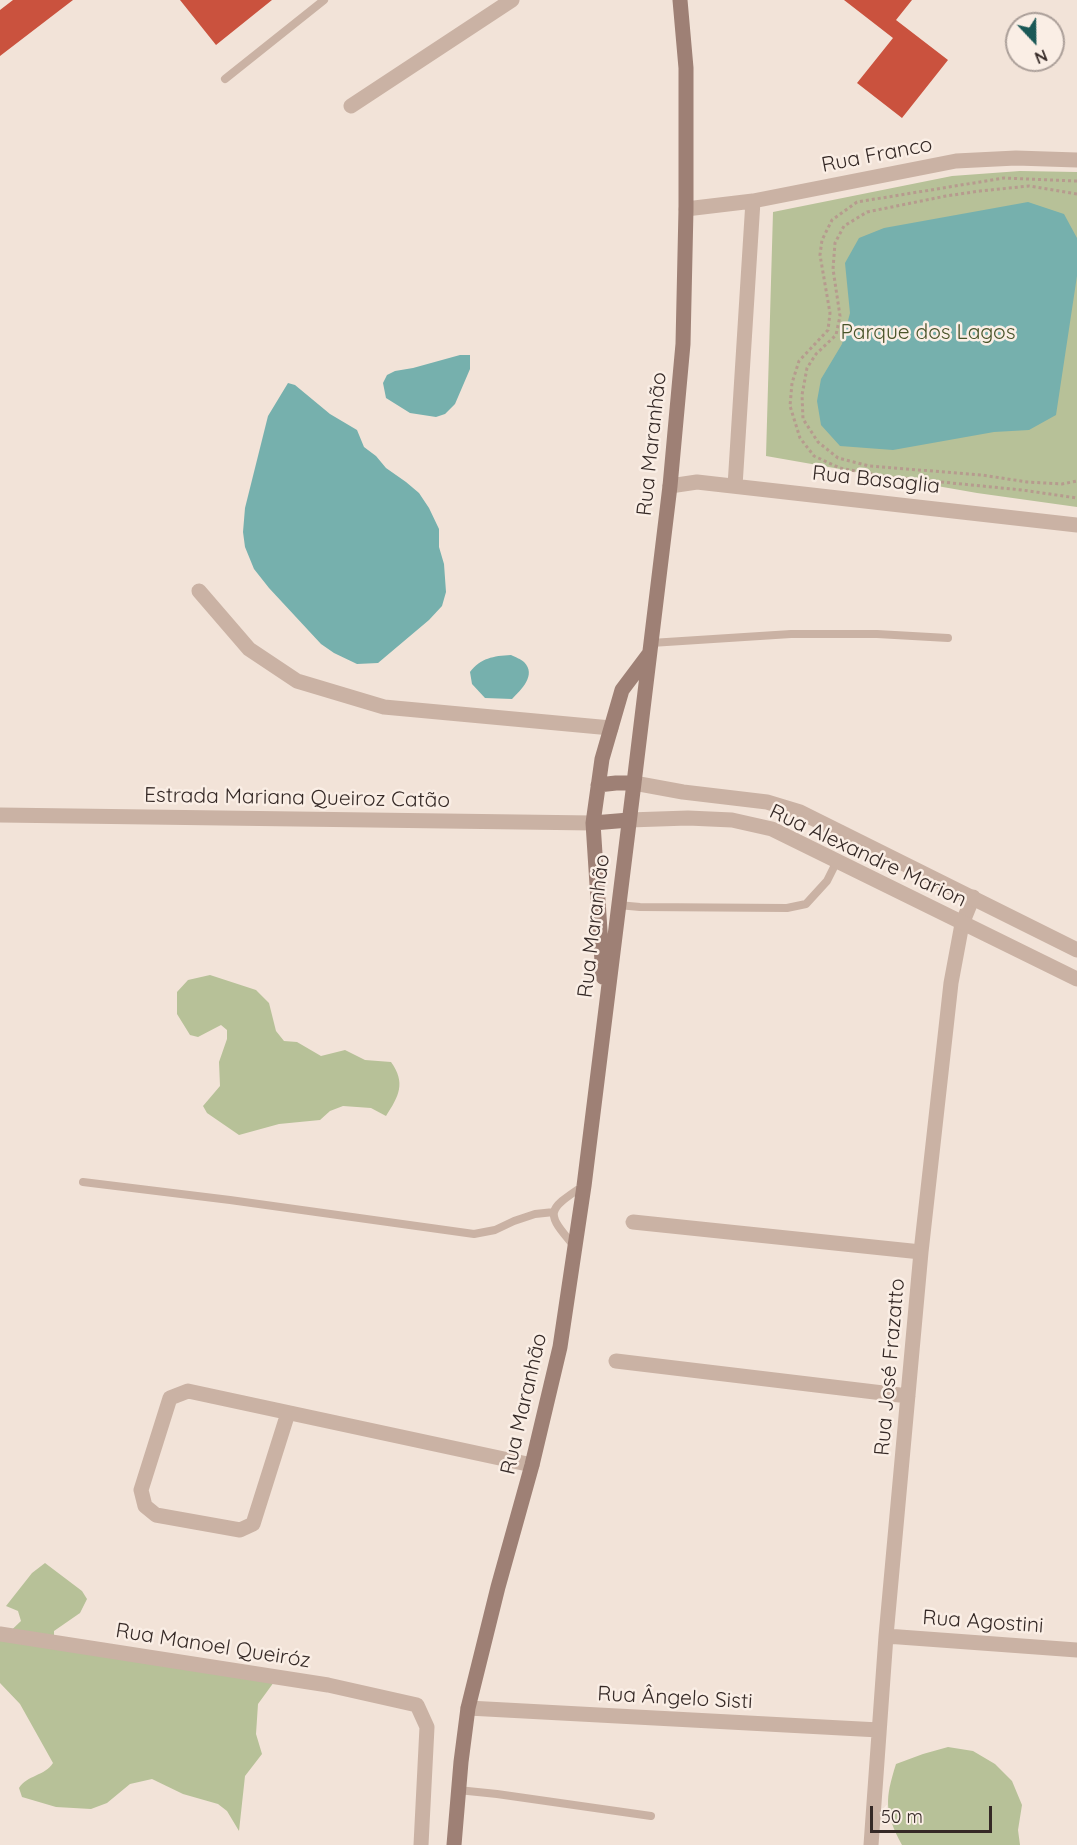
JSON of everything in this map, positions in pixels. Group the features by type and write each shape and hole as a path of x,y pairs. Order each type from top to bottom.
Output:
{"main road":[{"name":"Rua Maranhão","path":"454,1845 468,1708 498,1587 532,1465 560,1347 576,1247 634,783 670,486 683,344 686,68 680,0"},
{"path":"605,1010 593,823 602,759 622,690 650,647"},
{"path":"598,785 634,783"},
{"path":"593,823 629,820"}],"street":[{"path":"351,106 512,0"},
{"name":"Rua Franco","path":"686,209 753,201 956,161 1016,158 1077,160"},
{"path":"735,486 753,201"},
{"name":"Rua Basaglia","path":"670,486 697,482 1077,525"},
{"path":"199,591 249,649 297,681 384,706 611,728"},
{"name":"Rua Alexandre Marion","path":"634,783 683,792 767,802 800,812 1077,950"},
{"name":"Estrada Mariana Queiroz Catão","path":"0,815 593,823"},
{"name":"Rua Alexandre Marion","path":"629,820 688,818 732,820 772,829 1077,979"},
{"name":"Rua José Frazatto","path":"871,1845 886,1636 921,1252 951,983 962,924 973,897"},
{"path":"633,1222 921,1252"},
{"path":"616,1361 908,1396"},
{"path":"288,1413 253,1524 240,1530 156,1515 145,1506 141,1490 170,1398 188,1391 532,1465"},
{"name":"Rua Manoel Queiróz","path":"0,1634 328,1685 417,1705 427,1727 421,1845"},
{"name":"Rua Agostini","path":"886,1636 1077,1650"},
{"name":"Rua Ângelo Sisti","path":"468,1708 879,1730"}],"lane":[{"path":"225,79 324,0"},
{"path":"650,647 791,634 877,634 948,638"},
{"path":"618,905 787,908 806,904 827,881 837,861"},
{"path":"83,1182 474,1234 495,1230 536,1214 554,1212"},
{"path":"576,1247 558,1227 554,1212 556,1204 584,1186"},
{"path":"458,1790 651,1816"}],"path":[{"path":"1077,181 1004,178 857,202 832,220 822,240 820,255 830,313 828,330 799,361 792,383 790,406 800,438 814,456 840,468 881,476 1022,490 1077,498"},
{"path":"1077,194 1029,186 969,193 867,212 844,226 835,243 834,269 840,316 836,335 816,354 807,368 802,395 803,419 818,442 838,458 869,466 982,475 1027,482 1062,484 1077,481"}],"green space":[{"name":"Parque dos Lagos","path":"1020,171 1077,172 1077,507 977,493 766,456 773,212 952,176"},
{"path":"210,975 256,990 269,1003 276,1031 284,1041 297,1042 321,1056 345,1050 365,1060 391,1062 398,1076 399,1089 386,1116 371,1108 343,1106 330,1111 320,1120 279,1124 239,1135 207,1113 203,1106 220,1086 219,1062 227,1039 227,1030 221,1025 198,1037 190,1035 177,1014 177,992 188,980"},
{"path":"45,1563 82,1591 87,1599 80,1613 54,1631 54,1639 274,1682 258,1704 256,1734 262,1754 245,1776 239,1831 227,1811 218,1804 183,1794 152,1779 130,1784 107,1803 91,1809 56,1807 22,1797 19,1788 22,1784 45,1771 53,1763 20,1704 0,1683 0,1641 21,1621 18,1611 6,1606 32,1573"},
{"path":"948,1747 973,1751 995,1764 1012,1781 1022,1805 1018,1830 1020,1845 902,1845 892,1823 888,1805 896,1764"}],"water":[{"path":"1028,202 1064,214 1077,238 1077,276 1056,415 1029,430 994,432 893,450 840,446 821,425 817,401 821,379 842,344 850,313 845,263 859,238 884,228"},
{"path":"460,355 470,355 470,369 455,404 445,414 436,417 410,413 386,398 383,383 387,375"},
{"path":"288,383 295,385 330,414 357,430 364,447 386,468 419,493 439,529 439,547 444,564 446,592 442,606 429,620 378,663 357,664 321,644 254,569 245,547 243,532 245,508 268,416"},
{"path":"511,655 523,661 528,667 526,682 512,699 485,698 472,684 470,672 488,659"}],"building":[{"path":"13,0 73,0 0,56 0,10"},
{"path":"180,0 272,0 216,45"},
{"path":"844,0 912,0 896,20 948,60 902,118 857,83 893,38"}]}
